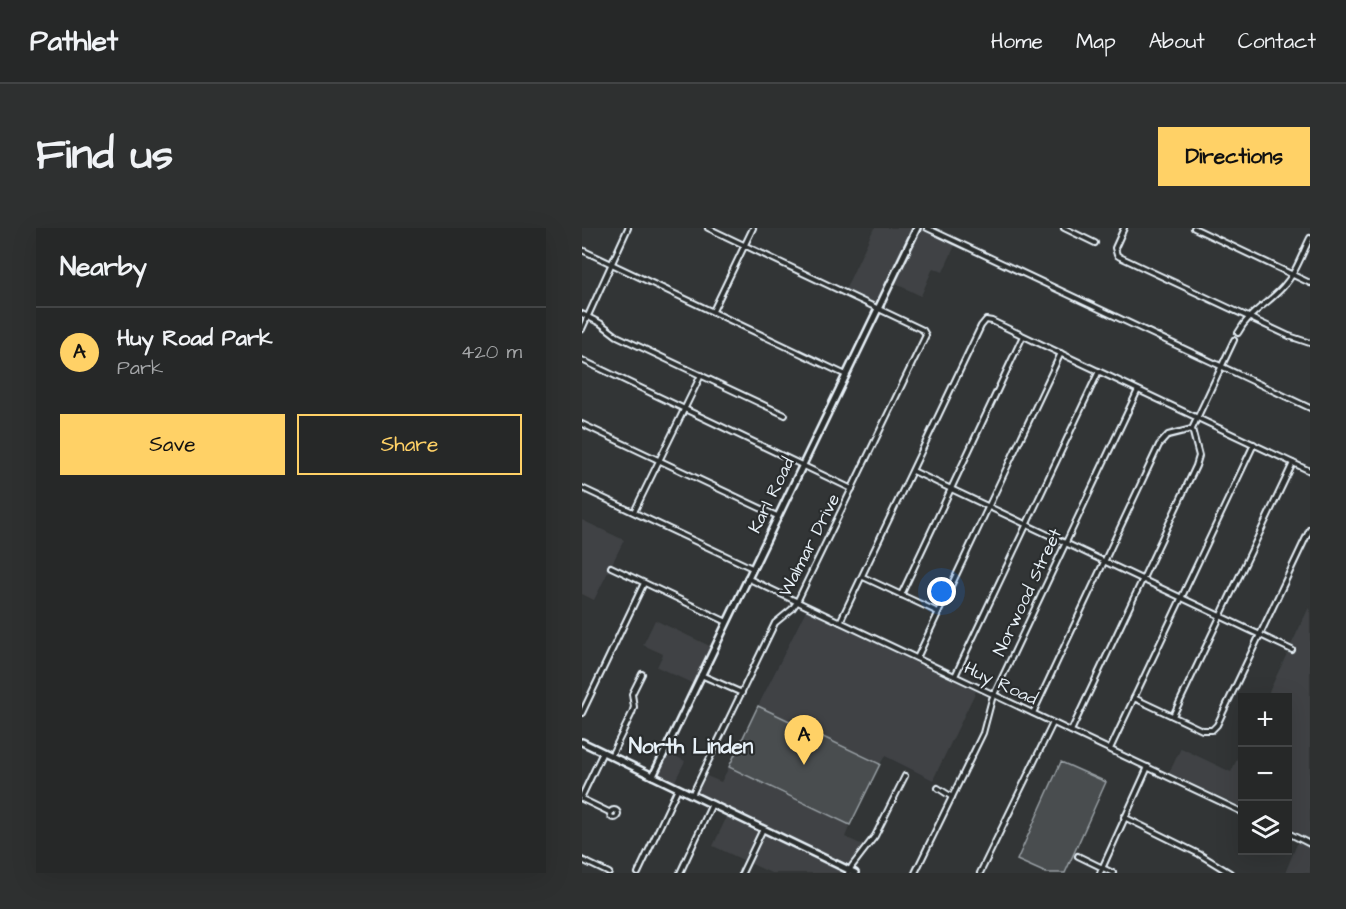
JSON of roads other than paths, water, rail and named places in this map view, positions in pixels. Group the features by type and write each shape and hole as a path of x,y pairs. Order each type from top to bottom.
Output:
{"main road":[{"name":"Karl Road","path":"653,776 917,228"},
{"path":"582,742 851,872"}],"street":[{"path":"582,329 628,228"},
{"path":"708,228 878,308"},
{"path":"713,312 753,228"},
{"path":"927,228 1310,408"},
{"path":"1064,228 1073,230 1095,243"},
{"path":"1124,228 1115,251 1120,257 1300,341 1310,343"},
{"path":"1194,228 1310,283"},
{"path":"1238,333 1248,317 1278,293 1292,275 1310,238"},
{"path":"582,250 846,375"},
{"name":"Walmar Drive","path":"692,795 776,623 797,602 926,338 926,332 878,308"},
{"path":"582,314 616,336 785,415"},
{"path":"840,622 981,326 987,321 992,321 1061,353 1310,471"},
{"path":"901,594 1023,336"},
{"path":"1071,731 1196,466 1199,456 1192,429 1234,340"},
{"path":"917,658 1061,353"},
{"path":"582,360 852,489"},
{"path":"955,676 1099,371"},
{"path":"634,512 701,375"},
{"name":"Norwood Street","path":"915,873 984,733 994,695 1138,390"},
{"path":"582,424 777,516"},
{"path":"1033,713 1162,441 1168,435 1192,429"},
{"path":"1110,749 1254,444"},
{"path":"1173,717 1293,463"},
{"path":"913,471 1292,650"},
{"path":"582,488 752,568"},
{"path":"1134,698 1202,730 1212,730 1220,720 1310,529"},
{"path":"611,567 727,622"},
{"path":"863,577 938,612"},
{"name":"Huy Road","path":"747,578 1238,810"},
{"path":"582,713 644,583"},
{"path":"611,756 632,713 634,706 632,694 642,674"},
{"path":"701,674 742,693"},
{"path":"980,873 1053,723"},
{"path":"603,752 582,797 610,813"},
{"path":"1100,873 1148,767"},
{"path":"851,872 875,836 905,776"},
{"path":"639,873 678,788"},
{"path":"938,789 952,797"},
{"path":"680,873 712,804"},
{"path":"1124,817 1199,854 1230,873"},
{"path":"742,873 763,829"},
{"path":"1292,835 1310,844"},
{"path":"1078,856 1113,873"},
{"path":"582,860 609,873"}],"place":[{"name":"Huy Road Park","path":"804,765"}],"district":[{"name":"North Linden","path":"691,746"}]}
